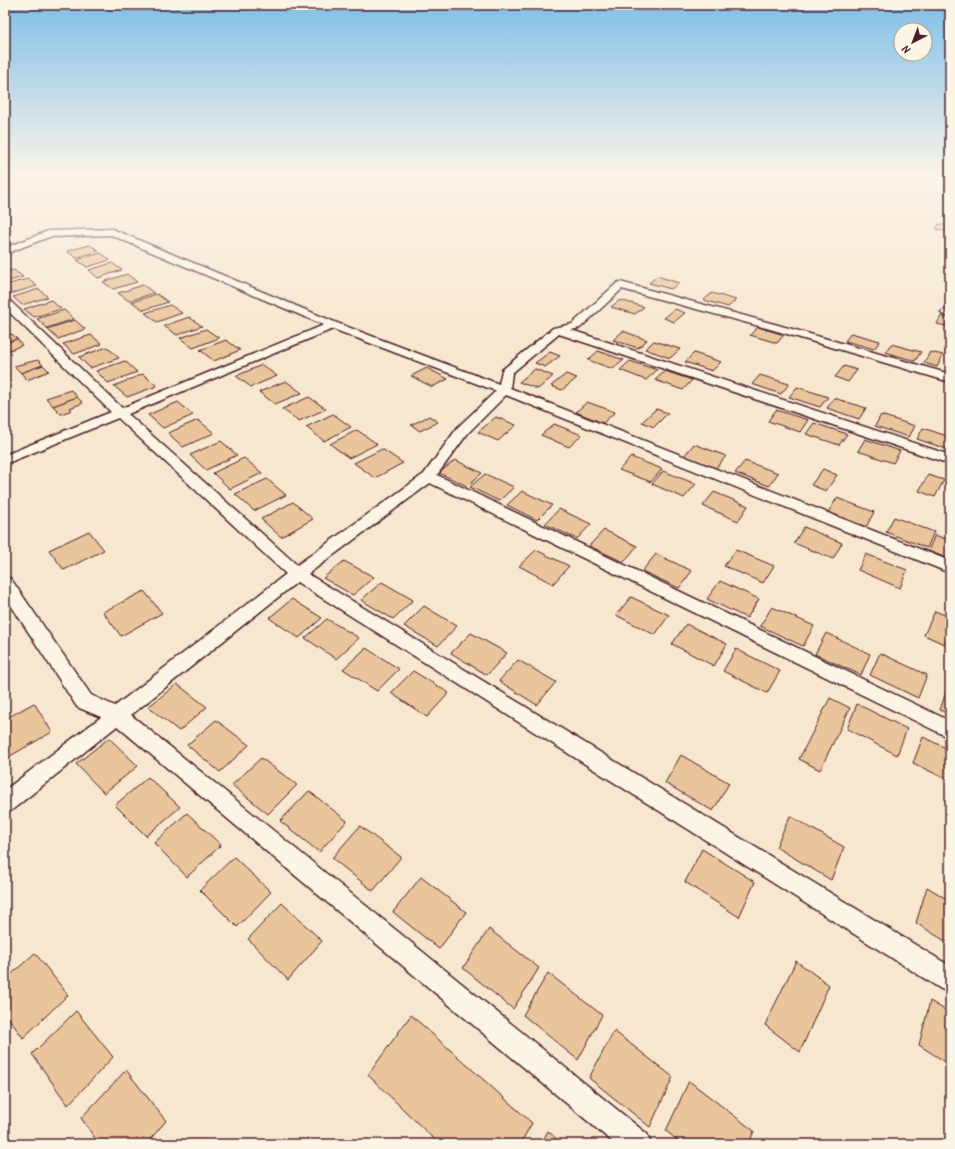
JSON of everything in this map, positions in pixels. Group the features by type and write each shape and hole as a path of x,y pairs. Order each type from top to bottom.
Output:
{"street":[{"path":"5,251 48,234 112,232 333,325 504,390 950,567"},
{"path":"5,803 296,574 429,477 463,430 504,390 506,372 557,330 576,326 620,285 774,327 950,378"},
{"path":"5,302 12,317 120,413 296,574 950,980"},
{"path":"5,460 333,325"},
{"path":"557,330 950,460"},
{"path":"429,477 950,730"},
{"path":"5,583 84,701 117,715 637,1144"}],"building":[{"path":"936,229 950,229 950,232"},
{"path":"90,245 99,251 76,258 67,251"},
{"path":"101,253 110,260 87,267 77,260"},
{"path":"112,263 122,270 98,278 89,270"},
{"path":"14,270 23,277 5,282 5,272"},
{"path":"127,274 137,282 113,289 103,282"},
{"path":"657,276 679,283 671,289 649,283"},
{"path":"28,279 37,286 10,294 5,289 5,285"},
{"path":"143,285 154,293 129,301 118,293"},
{"path":"39,289 48,297 22,305 13,297"},
{"path":"712,293 736,300 728,307 704,300"},
{"path":"157,294 168,302 144,310 132,302"},
{"path":"51,300 61,309 34,317 24,309"},
{"path":"620,300 644,307 635,314 611,307"},
{"path":"170,305 182,313 157,322 145,313"},
{"path":"675,309 685,313 674,322 664,318"},
{"path":"64,310 74,319 47,328 37,319"},
{"path":"941,316 950,319 950,327 937,324"},
{"path":"189,317 202,326 177,335 164,326"},
{"path":"75,320 85,329 58,339 47,329"},
{"path":"758,327 784,335 777,343 750,335"},
{"path":"206,329 219,338 193,348 180,338"},
{"path":"623,331 647,340 638,348 613,340"},
{"path":"851,333 880,341 874,349 845,341"},
{"path":"12,334 17,339 5,343 5,336"},
{"path":"91,335 102,344 74,354 63,344"},
{"path":"17,339 22,345 5,352 5,343"},
{"path":"226,340 240,350 214,361 200,350"},
{"path":"654,341 680,349 670,358 645,349"},
{"path":"891,344 921,352 915,361 885,352"},
{"path":"107,347 119,358 90,368 79,357"},
{"path":"598,351 624,360 613,369 588,360"},
{"path":"550,352 560,356 545,367 535,363"},
{"path":"930,352 943,355 937,367 924,363"},
{"path":"694,353 721,362 712,371 685,362"},
{"path":"38,360 43,365 21,373 14,366"},
{"path":"125,361 137,372 108,383 96,371"},
{"path":"630,361 657,370 646,380 620,370"},
{"path":"43,365 49,371 27,380 21,373"},
{"path":"262,365 277,376 251,387 236,376"},
{"path":"844,366 857,370 848,382 835,377"},
{"path":"427,368 448,379 432,387 411,376"},
{"path":"535,369 553,376 538,389 519,382"},
{"path":"665,371 692,380 683,390 655,380"},
{"path":"143,374 157,386 127,397 114,386"},
{"path":"566,374 577,378 562,390 551,386"},
{"path":"760,375 789,384 781,394 752,384"},
{"path":"286,381 302,393 275,404 259,392"},
{"path":"797,387 828,397 820,407 789,397"},
{"path":"71,390 77,397 53,406 46,398"},
{"path":"77,397 83,403 70,408 72,410 61,414 53,406"},
{"path":"309,397 326,409 299,421 282,409"},
{"path":"834,398 866,408 859,419 827,408"},
{"path":"178,402 193,415 163,428 148,415"},
{"path":"587,402 615,412 603,423 576,412"},
{"path":"656,409 668,413 654,427 642,422"},
{"path":"776,410 808,420 800,432 768,421"},
{"path":"333,414 351,427 324,441 306,427"},
{"path":"881,415 915,426 909,437 875,426"},
{"path":"429,416 438,422 420,431 411,425"},
{"path":"496,417 516,425 498,441 478,432"},
{"path":"198,420 214,433 183,447 168,433"},
{"path":"814,423 847,434 839,445 806,434"},
{"path":"554,424 582,435 569,447 541,435"},
{"path":"923,428 950,437 950,450 917,439"},
{"path":"357,430 377,444 349,458 330,444"},
{"path":"865,439 900,451 893,463 858,451"},
{"path":"221,441 237,455 206,470 190,455"},
{"path":"694,444 726,456 716,468 684,456"},
{"path":"382,449 403,463 375,478 354,463"},
{"path":"631,457 662,469 651,482 619,470"},
{"path":"244,458 262,473 230,489 213,473"},
{"path":"455,460 482,473 467,486 439,473"},
{"path":"745,461 778,473 769,486 735,473"},
{"path":"823,469 837,475 826,491 811,485"},
{"path":"663,471 696,484 684,498 652,484"},
{"path":"485,474 514,487 499,501 470,487"},
{"path":"928,475 944,480 935,497 919,491"},
{"path":"267,479 286,495 254,511 235,494"},
{"path":"522,491 552,505 537,520 507,505"},
{"path":"714,492 748,506 738,521 703,506"},
{"path":"837,498 874,512 866,527 828,512"},
{"path":"293,502 313,519 281,537 261,519"},
{"path":"559,509 591,524 577,539 545,524"},
{"path":"894,517 934,532 927,548 886,532"},
{"path":"804,527 842,543 833,559 794,543"},
{"path":"604,530 637,546 624,562 589,546"},
{"path":"89,531 104,550 64,570 49,550"},
{"path":"935,535 950,541 950,559 928,551"},
{"path":"536,550 569,566 553,584 519,566"},
{"path":"736,550 774,566 763,583 724,566"},
{"path":"656,554 692,571 679,588 642,571"},
{"path":"866,554 907,570 900,588 858,570"},
{"path":"344,561 374,577 353,595 323,578"},
{"path":"720,581 759,599 747,618 707,599"},
{"path":"382,582 413,600 393,619 361,600"},
{"path":"144,591 162,613 121,636 103,612"},
{"path":"631,597 669,615 655,635 616,615"},
{"path":"292,599 322,618 299,638 269,618"},
{"path":"424,606 457,626 438,646 404,626"},
{"path":"772,607 814,626 803,646 760,626"},
{"path":"935,611 950,617 950,629 944,644 924,635"},
{"path":"327,619 359,638 336,659 305,638"},
{"path":"686,624 727,644 714,666 672,644"},
{"path":"471,633 507,653 487,675 451,653"},
{"path":"826,633 870,654 861,675 815,654"},
{"path":"366,648 399,669 377,691 343,669"},
{"path":"736,649 780,671 767,693 723,671"},
{"path":"880,653 927,675 918,698 870,675"},
{"path":"518,660 556,682 537,705 499,681"},
{"path":"413,671 449,693 427,717 391,693"},
{"path":"177,684 207,707 179,731 148,707"},
{"path":"948,686 950,687 950,715 940,710"},
{"path":"830,698 850,708 820,770 799,759"},
{"path":"34,703 52,732 5,759 5,719"},
{"path":"857,704 907,729 897,755 847,729"},
{"path":"216,720 249,745 220,772 187,745"},
{"path":"923,737 950,750 950,781 913,763"},
{"path":"109,738 138,766 104,793 76,764"},
{"path":"681,755 729,783 713,811 665,783"},
{"path":"261,758 297,785 268,814 232,785"},
{"path":"148,777 180,807 146,836 115,805"},
{"path":"309,791 347,821 319,852 280,821"},
{"path":"187,813 221,845 187,877 154,843"},
{"path":"790,816 844,847 831,880 776,847"},
{"path":"360,826 401,857 373,891 332,858"},
{"path":"702,849 755,882 739,917 685,882"},
{"path":"234,857 271,892 237,927 200,890"},
{"path":"421,877 466,912 439,949 393,912"},
{"path":"927,887 950,901 950,944 916,923"},
{"path":"282,903 322,941 288,980 248,939"},
{"path":"489,929 539,968 513,1009 463,968"},
{"path":"35,953 68,995 23,1038 5,1013 5,980"},
{"path":"796,961 829,985 800,1052 765,1025"},
{"path":"548,973 602,1015 578,1060 523,1015"},
{"path":"930,1001 950,1013 950,1065 919,1045"},
{"path":"76,1011 113,1057 68,1105 32,1054"},
{"path":"411,1015 532,1123 520,1144 439,1144 368,1075"},
{"path":"614,1031 673,1077 650,1127 589,1078"},
{"path":"126,1070 166,1121 146,1144 99,1144 81,1118"},
{"path":"689,1081 754,1131 749,1144 682,1144 666,1131"},
{"path":"548,1131 562,1144 541,1144"}]}
